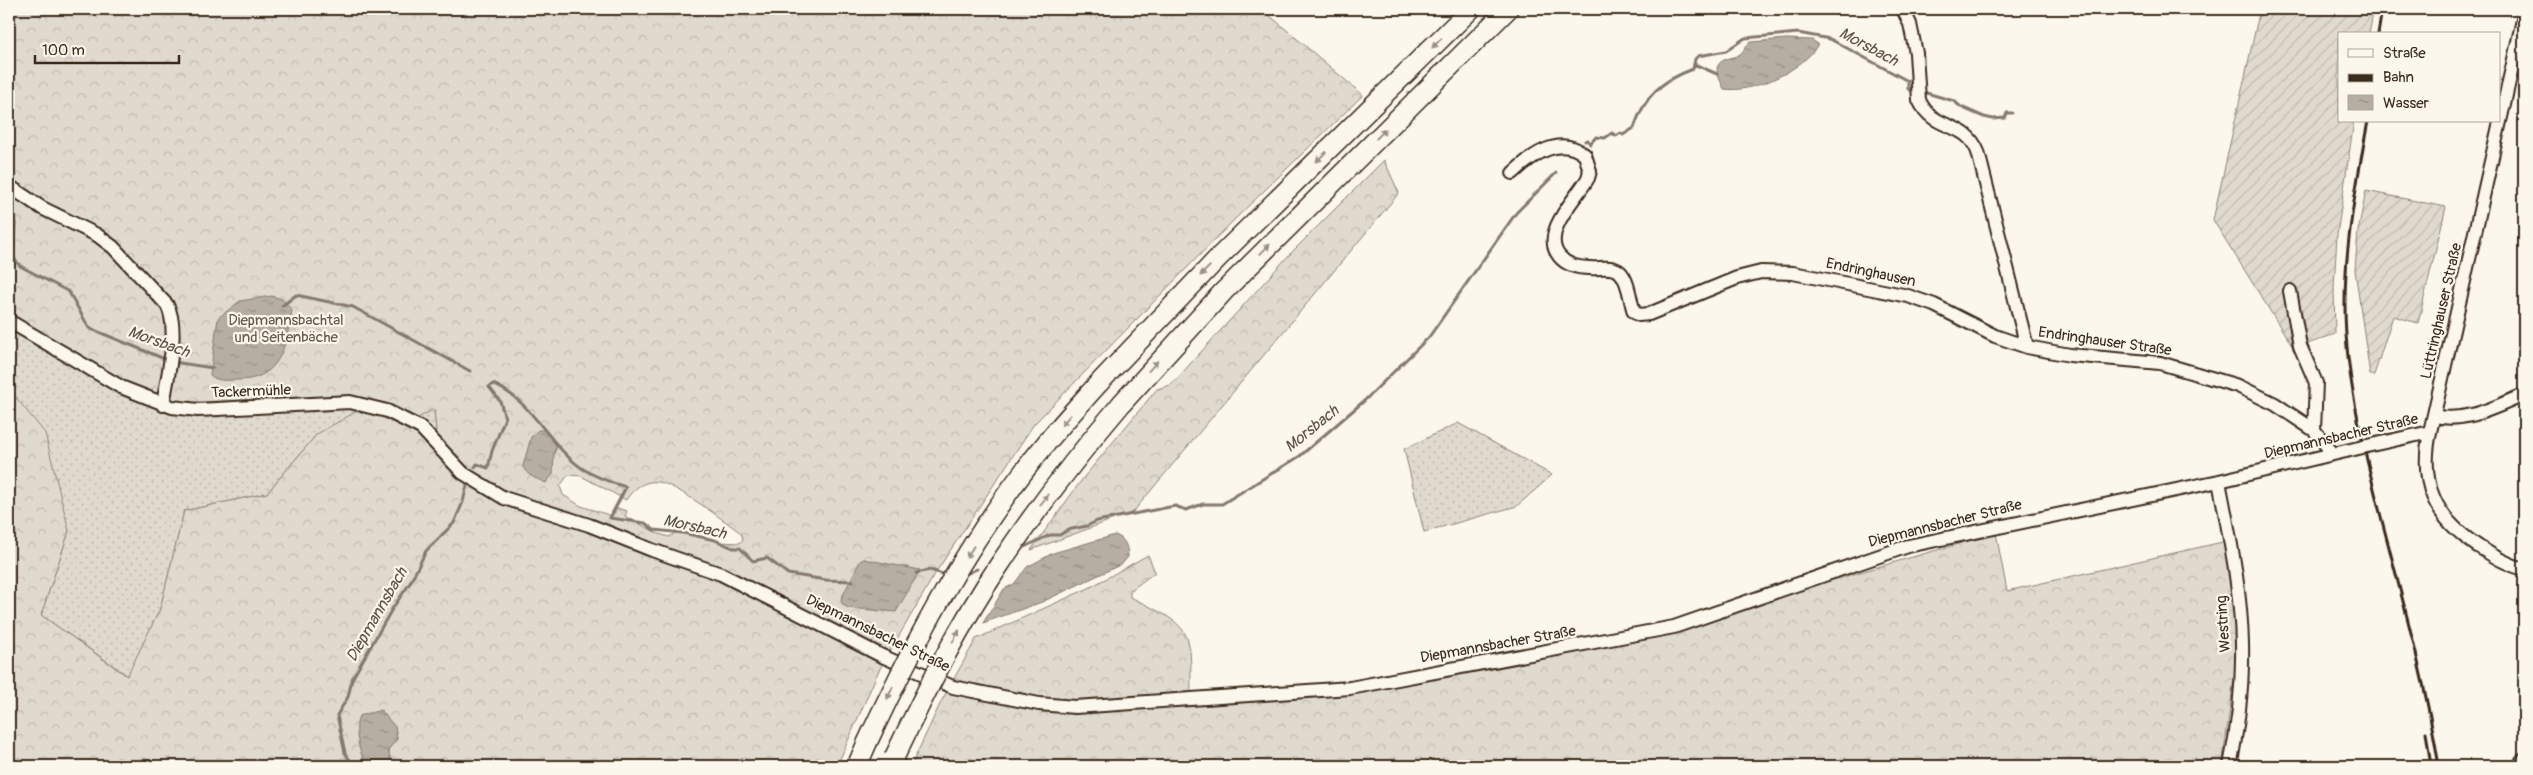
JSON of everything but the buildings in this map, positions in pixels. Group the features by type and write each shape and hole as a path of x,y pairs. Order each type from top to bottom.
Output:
{"highway":[{"path":"857,766 866,744 924,629 996,511 1047,442 1098,384 1219,257 1471,9"},
{"path":"893,762 929,686 999,565 1062,476 1122,403 1231,284 1508,9"}],"street":[{"path":"1903,9 1916,53 1918,100 1928,116 1968,135 1978,152 2027,347"},
{"name":"Lüttringhauser Straße","path":"2524,16 2426,452 2429,487 2438,509 2454,528 2472,542 2498,559 2524,569"},
{"name":"Endringhausen","path":"1512,173 1536,154 1552,147 1571,147 1585,155 1589,162 1588,178 1559,223 1554,235 1555,247 1563,260 1572,266 1610,268 1620,272 1625,281 1634,312 1640,315 1656,312 1750,274 1767,272 1793,273 1917,298 1994,336 2027,347"},
{"path":"9,186 42,208 97,236 128,261 171,313 170,361 163,404"},
{"path":"2290,291 2300,346 2316,383 2314,430"},
{"name":"Tackermühle","path":"9,321 121,387 163,404 198,410 360,403 387,411 413,423 423,430 456,466 486,488 504,498 584,523"},
{"name":"Endringhauser Straße","path":"2027,347 2070,356 2151,362 2210,377 2254,392 2314,430 2338,453"},
{"path":"2434,416 2456,418 2473,416 2524,395"},
{"name":"Diepmannsbacher Straße","path":"584,523 652,550 721,574 882,656 953,687 1039,704 1075,707 1350,688 1674,627 1908,546 2219,481 2430,432"},
{"name":"Westring","path":"2219,481 2234,566 2242,642 2241,685 2230,766"},
{"path":"2519,766 2524,760"}],"green space":[{"name":"Diepmannsbachtal und Seitenbäche","path":"9,9 1262,9 1363,95 1236,218 1034,424 936,572 878,672 837,766 392,766 388,749 397,739 395,727 380,710 361,752 366,766 9,766 9,392 14,395 45,433 69,531 41,615 127,676 160,609 184,511 267,493 317,434 366,406 424,433 436,431 434,409 418,418 385,403 342,396 178,403 136,389 9,317","holes":["531,443 557,447 554,453 523,466","568,475 581,476 626,500 632,492 648,482 666,484 712,512 741,533 743,539 740,543 720,542 678,531 669,537 659,534 625,516 627,511 617,508 612,516 581,506 563,495 560,486"]},
{"path":"2260,9 2374,9 2369,32 2338,32 2338,122 2354,122 2337,235 2334,287 2335,334 2294,349 2213,220"},
{"path":"1384,160 1399,193 1133,512 1031,550 1084,477 1157,389 1171,385 1290,254"},
{"path":"2366,191 2446,207 2418,323 2393,316 2374,375 2370,375 2355,270 2358,231"},
{"path":"9,268 273,377 434,402 436,431 317,434 267,493 184,511 160,609 128,676 41,615 69,531 14,395 9,392"},
{"path":"1458,423 1552,475 1517,506 1424,532 1404,449"},
{"path":"1996,533 2007,591 2227,541 2239,642 2222,766 911,766 941,702 976,639 1089,588 1148,555 1155,572 1130,591 1130,597 1168,617 1186,635 1191,660 1191,702 1351,691 1702,624 1798,590"}],"water":[{"path":"1786,39 1812,40 1818,44 1802,62 1777,78 1749,88 1724,89 1717,70 1719,63 1739,55 1751,42"},
{"path":"271,296 282,299 292,310 287,337 278,359 262,375 251,379 222,380 210,375 218,318 240,301"},
{"path":"538,430 544,430 557,445 554,453 553,474 546,483 529,475 523,466 531,437"},
{"path":"1115,535 1124,541 1127,550 1128,557 1122,564 1042,602 983,623 1004,589 1014,584 1027,567 1053,553"},
{"path":"864,559 920,570 896,612 848,608 843,605 841,599 860,561"},
{"path":"381,710 395,727 397,739 388,750 392,766 366,766 358,741 357,722 359,716"}],"waterway":[{"name":"Morsbach","path":"1585,141 1588,140 1590,144 1596,137 1605,138 1612,133 1616,136 1621,133 1623,135 1634,128 1643,107 1663,84 1693,69 1695,59 1698,56 1726,51 1745,38 1798,33 1830,39 1908,81 1908,89 1913,91"},
{"name":"Morsbach","path":"1694,64 1717,74"},
{"name":"Morsbach","path":"1923,92 1954,101 1961,107 1984,117 1993,119 2005,118 2007,113 2012,113"},
{"name":"Morsbach","path":"1020,549 1050,535 1060,535 1067,530 1087,526 1097,521 1175,506 1186,510 1203,504 1222,504 1300,456 1364,401 1429,337 1516,213 1556,173"},
{"name":"Morsbach","path":"9,219 15,223 14,235 9,238"},
{"name":"Morsbach","path":"9,252 20,266 69,292 89,328 167,360"},
{"name":"Morsbach","path":"282,306 296,295 353,307 470,371"},
{"name":"Morsbach","path":"173,362 213,368"},
{"name":"Morsbach","path":"489,387 493,384 519,401 560,448 583,469 593,475 626,487 610,518 645,523 654,530 683,533 715,540 733,548 740,548 753,561 767,558 788,574 826,580 853,581"},
{"name":"Diepmannsbach","path":"475,467 477,464 488,468 492,451 505,418 500,401 489,387"},
{"name":"Diepmannsbach","path":"354,766 345,753 337,715 348,697 352,679 392,609 410,583 426,551 454,523 463,502 468,481"},
{"name":"Morsbach","path":"962,576 977,569"},
{"name":"Morsbach","path":"916,573 930,570 946,575"}],"railway":[{"path":"2378,32 2382,9"},
{"path":"2368,122 2347,254 2345,308 2348,357 2354,400 2363,442 2419,667 2439,766"},
{"path":"2426,732 2431,766"}]}
